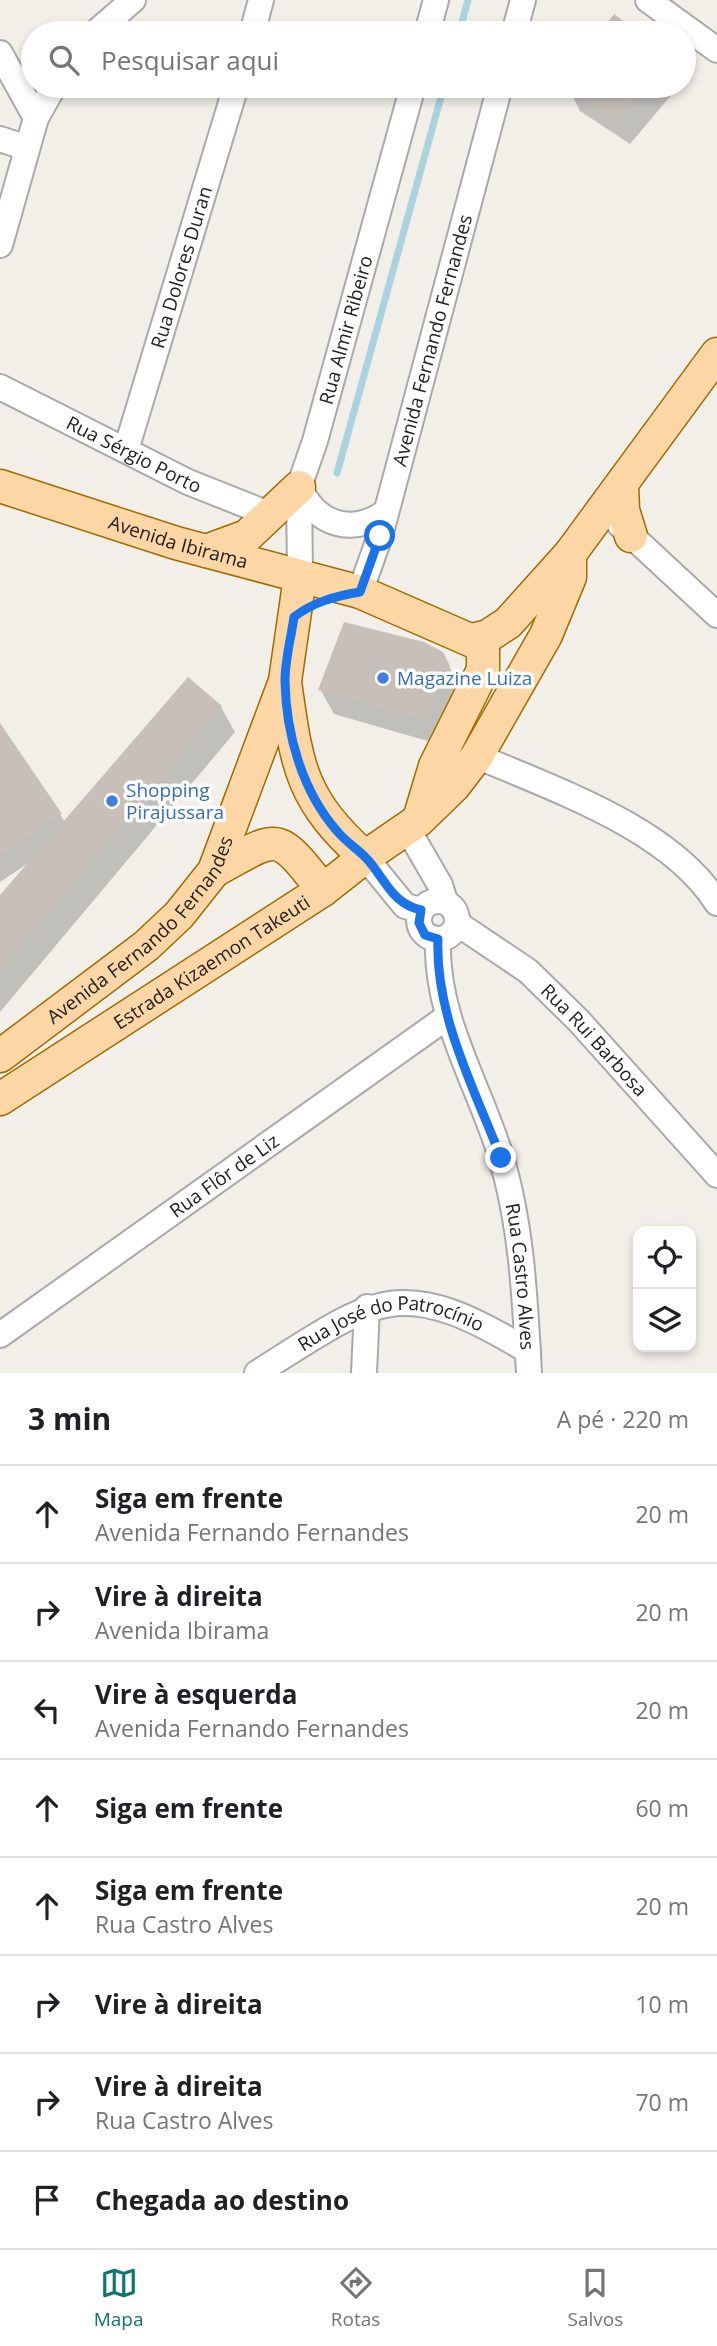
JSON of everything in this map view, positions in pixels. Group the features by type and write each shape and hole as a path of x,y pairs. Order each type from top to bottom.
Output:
{"main road":[{"path":"413,824 435,766 483,670 483,648 472,640 508,623 577,545 714,364"},
{"name":"Avenida Ibirama","path":"0,486 206,551 360,592 472,640"},
{"path":"206,551 247,536 299,486"},
{"path":"613,497 623,510 631,536"},
{"path":"577,545 604,530 618,530 631,536"},
{"name":"Estrada Kizaemon Takeuti","path":"0,1099 323,890 365,856 413,824 454,786 477,756 546,635 570,577 577,545"},
{"name":"Avenida Fernando Fernandes","path":"0,1056 146,946 179,915 214,872 285,681 300,577"},
{"path":"294,617 323,601 360,592"},
{"path":"285,681 301,773 314,800 337,832 365,856"},
{"path":"214,872 257,846 280,845 294,853 323,890"}],"street":[{"path":"100,18 133,0"},
{"path":"255,21 261,0"},
{"path":"430,21 436,0"},
{"path":"517,21 523,0"},
{"path":"648,0 677,21"},
{"path":"696,35 717,50"},
{"path":"0,53 21,91"},
{"path":"25,98 36,118"},
{"path":"0,245 36,118 47,98"},
{"name":"Rua Dolores Duran","path":"126,450 232,98"},
{"name":"Rua Almir Ribeiro","path":"300,577 299,486 315,441 410,98"},
{"name":"Avenida Fernando Fernandes","path":"360,592 386,512 497,98"},
{"path":"0,139 27,148"},
{"name":"Rua Sérgio Porto","path":"0,387 225,499 271,515"},
{"path":"299,486 313,511 337,523 363,524 386,512"},
{"path":"631,536 717,615"},
{"path":"477,756 596,808 655,842 705,883 717,903"},
{"path":"413,824 446,901 456,910 458,924 451,935 438,939 425,935 419,923 421,910 432,901 446,901"},
{"path":"365,856 405,906 421,910"},
{"name":"Rua Rui Barbosa","path":"458,924 528,971 578,1020 717,1175"},
{"name":"Rua Castro Alves","path":"438,939 437,965 447,1017 501,1158 524,1271 528,1362"},
{"name":"Rua Flôr de Liz","path":"0,1335 447,1017"},
{"name":"Rua José do Patrocínio","path":"257,1373 367,1307 397,1301 422,1302 467,1316 528,1362"},
{"path":"364,1373 367,1307"}],"building":[{"path":"614,14 623,21 609,21"},
{"path":"581,98 635,98 615,121"},
{"name":"Magazine Luiza","path":"344,622 424,642 443,652 450,666 424,720 318,690"},
{"name":"Shopping Pirajussara","path":"188,677 222,706 0,971 0,895"},
{"path":"0,723 62,814 0,855"}],"waterway":[{"path":"462,21 468,0"},
{"path":"337,473 441,98"}],"place":[{"name":"Magazine Luiza","path":"383,678"},
{"name":"Shopping Pirajussara","path":"112,801"}],"route":[{"path":"380,536 360,592 323,601 294,617 285,681 295,744 301,773 314,800 337,832 365,856 405,906 421,910 419,923 425,935 438,939 437,965 447,1017 501,1158"}]}
